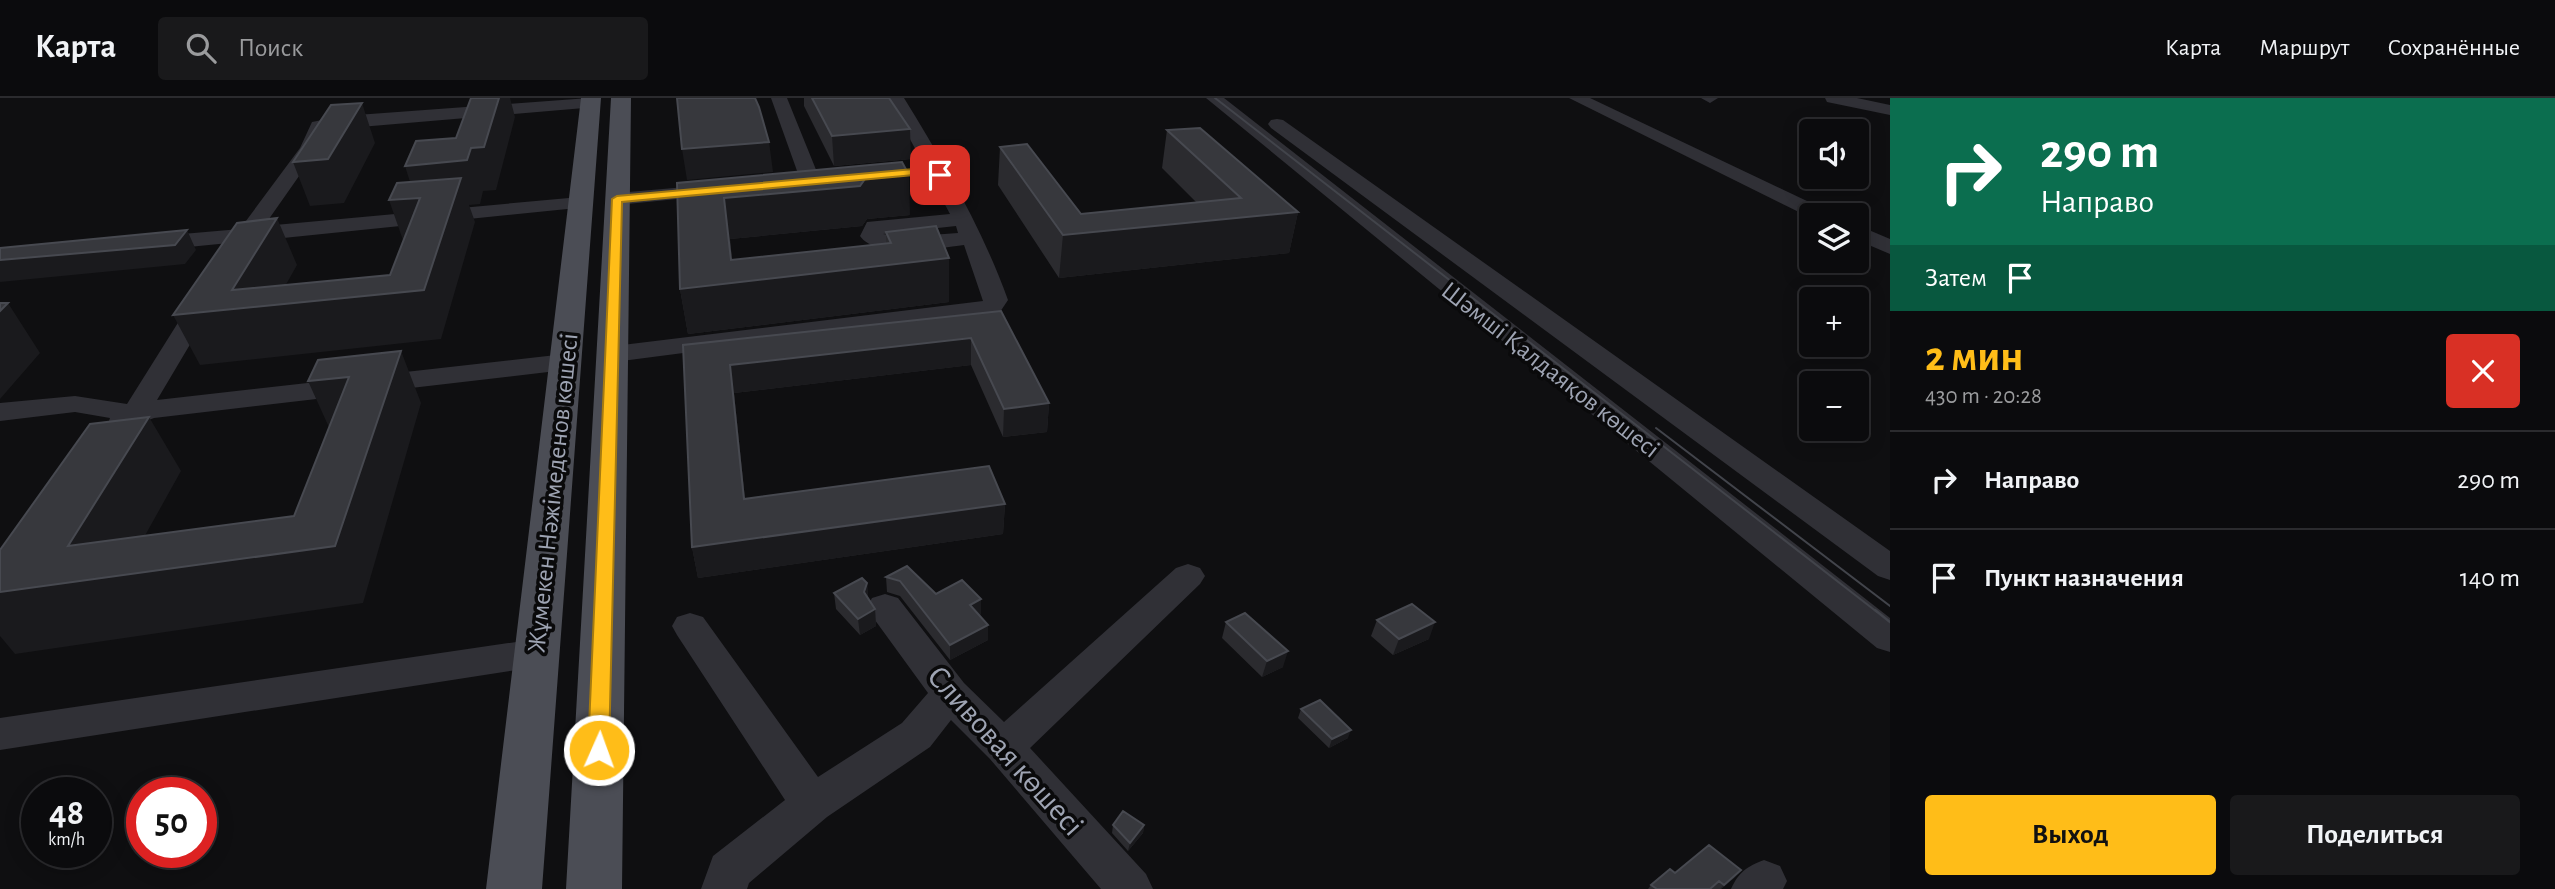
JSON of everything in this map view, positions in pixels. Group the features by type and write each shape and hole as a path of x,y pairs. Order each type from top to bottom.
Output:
{"main road":[{"name":"Жұмекен Нәжімеденов көшесі","path":"594,889 614,354 599,201 600,100"},
{"name":"Жұмекен Нәжімеденов көшесі","path":"514,889 565,362 599,201"}],"street":[{"path":"779,98 804,182 836,179"},
{"path":"614,354 990,307 996,300 968,228 896,98"},
{"name":"Шәмші Қалдаяқов көшесі","path":"1214,98 1890,638"},
{"name":"Шәмші Қалдаяқов көшесі","path":"1242,98 1890,568"},
{"path":"1577,98 1799,204"},
{"path":"1833,98 1890,110"},
{"path":"135,414 244,235 320,147 318,126 600,100"},
{"path":"442,132 452,126 449,118 457,113"},
{"path":"913,172 938,170"},
{"path":"122,247 742,188"},
{"path":"226,264 261,258 275,247 386,236 394,220"},
{"path":"1869,237 1890,247"},
{"path":"106,434 135,414 148,410 565,362"},
{"path":"0,412 75,404 135,414"},
{"path":"1004,747 1188,576"},
{"name":"Сливовая көшесі","path":"885,607 950,694 1004,747 1130,889"},
{"path":"690,626 812,804"},
{"path":"0,734 536,653"},
{"path":"724,889 729,871 812,804 916,735 950,694"}],"building":[{"path":"471,98 499,98 484,147 471,148 467,160 405,166 416,141 456,138"},
{"path":"677,98 755,98 769,142 682,149"},
{"path":"812,98 889,98 910,129 832,136"},
{"path":"362,103 328,159 293,162 331,105"},
{"path":"1200,128 1298,212 1063,235 1000,147 1027,144 1081,214 1241,198 1167,130"},
{"path":"902,162 909,175 865,179 860,186 724,198 731,260 891,243 886,232 936,226 949,258 680,289 677,183"},
{"path":"461,178 424,290 173,315 237,223 277,218 232,290 390,275 420,198 389,200 397,183"},
{"path":"187,230 175,245 0,260 0,248"},
{"path":"0,303 8,303 0,311"},
{"path":"1001,311 1049,403 1004,409 971,338 730,365 744,499 989,466 1005,504 692,547 683,345"},
{"path":"401,351 335,546 0,592 0,550 90,424 149,417 68,546 294,516 349,377 308,381 318,360"},
{"path":"907,566 936,594 962,580 981,599 970,605 988,625 950,645 900,581 886,577"},
{"path":"862,578 867,583 864,592 875,609 858,619 834,593"},
{"path":"1412,604 1435,622 1399,639 1377,620"},
{"path":"1245,613 1288,651 1267,661 1226,622"},
{"path":"1320,700 1351,730 1332,739 1301,709"},
{"path":"1123,811 1144,825 1130,843 1113,825"},
{"path":"1709,845 1741,870 1724,885 1719,881 1710,889 1657,889 1651,885 1670,869 1675,873"}],"tram line":[{"path":"1215,98 1877,612"},
{"path":"1656,428 1890,606"},
{"path":"1875,610 1890,622"}],"route":[{"path":"599,750 617,199 938,170 940,175"}]}
